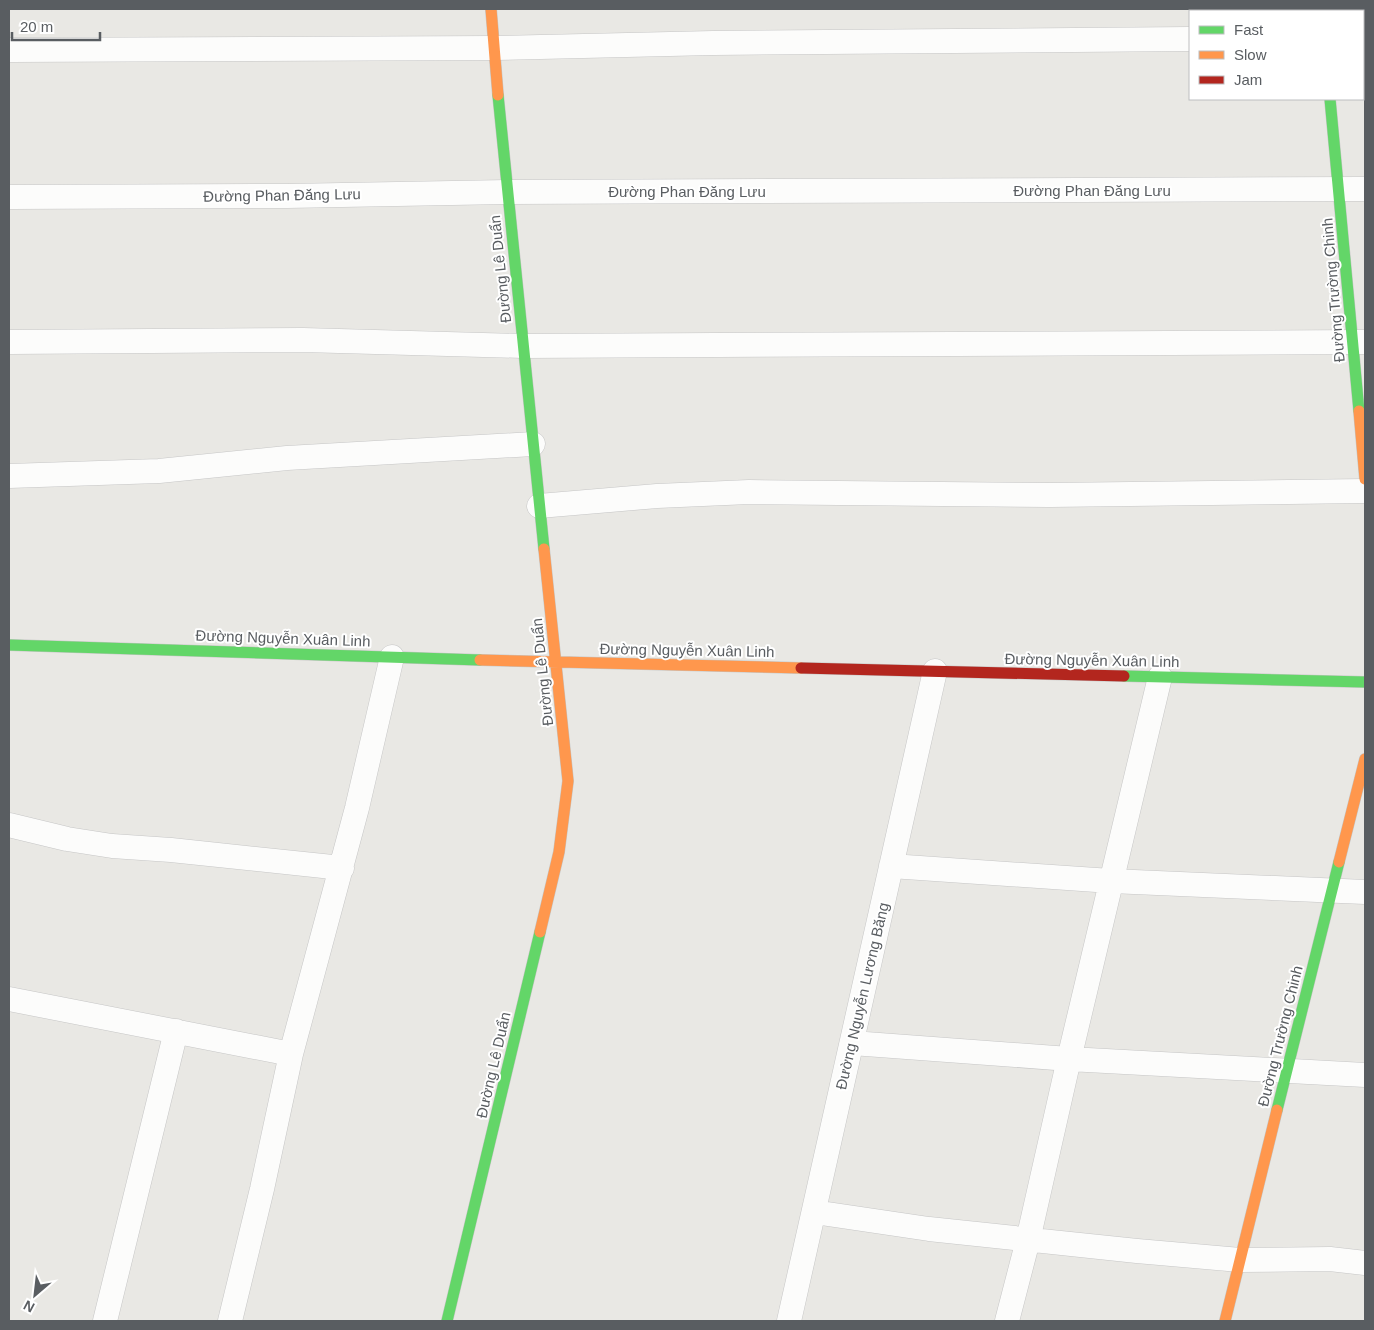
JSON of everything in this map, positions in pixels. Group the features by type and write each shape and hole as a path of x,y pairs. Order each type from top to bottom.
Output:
{"street":[{"name":"Đường Lê Duẩn","path":"447,1321 559,852 568,781 506,192 496,48 491,9"},
{"path":"9,50 496,48 713,43 1189,39"},
{"name":"Đường Trường Chinh","path":"1330,100 1339,189 1359,342 1365,479"},
{"name":"Đường Phan Đăng Lưu","path":"9,197 287,196 506,192 1365,189"},
{"path":"9,342 303,340 523,346 1359,342"},
{"path":"9,476 158,471 287,458 533,444"},
{"path":"539,506 658,496 749,492 1050,495 1365,491"},
{"name":"Đường Nguyễn Xuân Linh","path":"9,645 556,662 1365,682"},
{"path":"230,1321 292,1054 342,868 392,657"},
{"name":"Đường Nguyễn Lương Băng","path":"790,1321 935,671"},
{"path":"1007,1321 1028,1240 1160,677"},
{"name":"Đường Trường Chinh","path":"1225,1321 1365,759"},
{"path":"9,825 67,839 112,846 171,850 342,868"},
{"path":"891,866 1111,881 1365,892"},
{"path":"9,998 292,1054"},
{"path":"105,1321 176,1031"},
{"path":"852,1042 1069,1059 1365,1075"},
{"path":"814,1212 929,1229 1240,1260 1330,1259 1365,1263"}],"traffic: fast":[{"path":"498,95 544,549"},
{"path":"1330,100 1359,411"},
{"path":"9,645 480,660"},
{"path":"1124,676 1365,682"},
{"path":"1277,1110 1339,862"},
{"path":"447,1321 540,932"}],"traffic: slow":[{"path":"491,9 498,95"},
{"path":"1359,411 1365,479"},
{"path":"540,932 559,852 568,781 544,549"},
{"path":"480,660 801,668"},
{"path":"1339,862 1365,759"},
{"path":"1225,1321 1277,1110"}],"traffic: jam":[{"path":"801,668 1124,676"}]}
